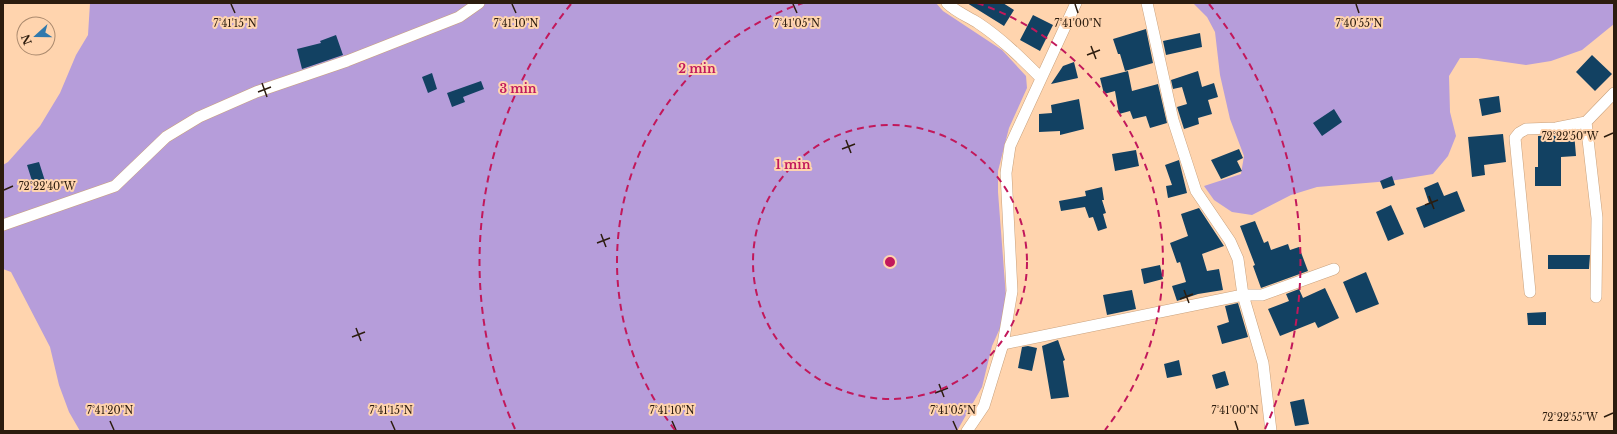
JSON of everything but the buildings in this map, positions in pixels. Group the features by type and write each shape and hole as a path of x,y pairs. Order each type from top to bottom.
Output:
{"street":[{"path":"3,225 115,186 166,137 199,117 256,92 347,61 459,17 479,3"},
{"path":"947,3 953,10 978,22 1009,46 1041,78"},
{"path":"967,431 984,406 1003,344 1012,290 1006,173 1010,146 1076,3"},
{"path":"1147,3 1173,120 1196,191 1230,240 1238,259 1242,295 1263,363 1271,431"},
{"path":"1530,292 1515,138 1526,128 1556,128 1586,122 1614,93"},
{"path":"1586,122 1597,218 1596,297"},
{"path":"1003,344 1242,295 1262,295 1334,269"}],"shaded area":[{"path":"90,3 936,3 943,11 1002,50 1026,76 1027,88 1009,128 998,171 998,192 1006,297 1001,326 992,346 982,387 957,431 80,431 69,412 59,385 50,347 11,272 3,269 3,165 8,162 40,126 60,93 76,55 88,35"},
{"path":"1193,3 1614,3 1614,24 1582,50 1551,61 1526,65 1477,58 1460,58 1449,76 1450,112 1456,136 1448,156 1433,174 1390,181 1317,187 1291,195 1252,215 1232,212 1214,200 1204,186 1241,174 1244,156 1230,119 1220,75 1215,32 1207,17"}]}
